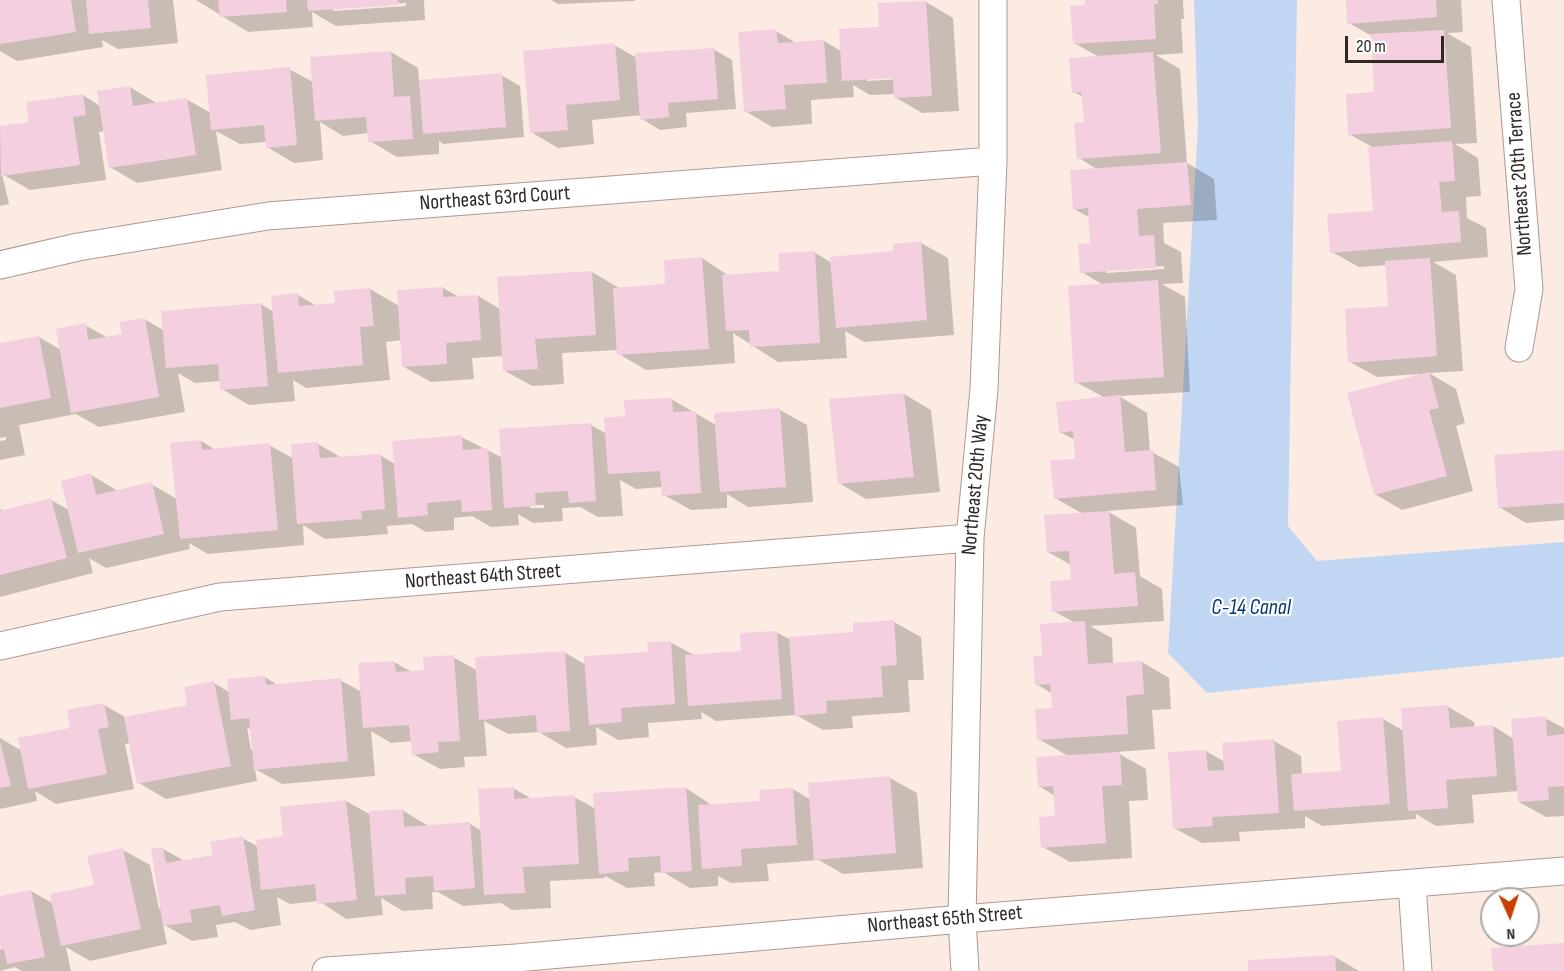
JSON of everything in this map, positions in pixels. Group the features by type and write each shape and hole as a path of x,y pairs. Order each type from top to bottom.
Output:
{"street":[{"name":"Northeast 20th Way","path":"965,971 962,919 970,538 984,389 993,161 993,0"},
{"name":"Northeast 20th Terrace","path":"1506,0 1529,289 1519,348"},
{"name":"Northeast 63rd Court","path":"0,265 78,247 268,216 993,161"},
{"name":"Northeast 64th Street","path":"0,646 220,597 970,538"},
{"name":"Northeast 65th Street","path":"326,971 517,964 962,919 1564,871"},
{"path":"1412,884 1418,971"}],"water":[{"name":"C-14 Canal","path":"1194,0 1297,0 1288,526 1317,561 1564,542 1564,657 1207,693 1168,653 1198,125"}],"building":[{"path":"0,0 71,0 76,32 0,44"},
{"path":"86,0 148,0 151,28 89,34"},
{"path":"218,0 286,0 287,12 220,17"},
{"path":"307,0 398,0 399,5 308,11"},
{"path":"1085,0 1158,0 1158,4 1154,4 1156,39 1073,44 1070,6 1085,5"},
{"path":"1346,0 1436,0 1437,17 1347,24"},
{"path":"926,1 932,96 894,98 893,78 842,81 839,29 879,27 878,3"},
{"path":"776,29 778,43 824,40 827,83 784,85 786,109 744,112 738,32"},
{"path":"1444,30 1451,128 1348,135 1346,94 1374,92 1371,34"},
{"path":"615,43 620,100 566,105 568,130 530,133 523,51"},
{"path":"714,48 718,99 668,103 669,117 640,120 635,53"},
{"path":"391,51 394,97 410,96 413,139 368,142 366,117 315,121 310,57"},
{"path":"1153,52 1161,153 1077,159 1074,123 1084,122 1081,92 1072,93 1069,58"},
{"path":"290,67 297,145 266,148 264,125 211,130 206,75"},
{"path":"502,73 506,127 423,134 419,80"},
{"path":"130,86 133,106 187,98 196,155 109,168 97,91"},
{"path":"83,94 86,115 73,117 80,165 1,176 0,126 29,122 26,102"},
{"path":"1452,141 1455,181 1439,182 1442,212 1459,211 1461,242 1330,253 1327,214 1373,211 1368,147"},
{"path":"1187,162 1191,205 1137,209 1139,236 1154,235 1156,268 1080,273 1078,244 1090,243 1088,208 1073,210 1070,170"},
{"path":"921,241 927,320 836,328 830,257 893,251 893,244"},
{"path":"815,251 820,343 750,347 749,330 726,331 722,275 779,271 778,253"},
{"path":"702,257 709,349 617,355 613,288 665,284 664,260"},
{"path":"1430,258 1437,356 1348,363 1345,309 1388,306 1385,261"},
{"path":"592,271 596,335 535,339 538,369 503,371 497,277"},
{"path":"1158,280 1164,377 1074,383 1068,286"},
{"path":"443,287 443,297 478,295 481,340 446,343 447,364 402,367 397,290"},
{"path":"370,288 374,326 360,327 363,365 278,373 271,296 298,293 299,306 335,303 334,291"},
{"path":"261,303 268,386 220,390 218,364 166,368 161,311"},
{"path":"145,318 159,397 71,413 56,329 86,323 88,340 122,334 119,322"},
{"path":"39,336 51,398 0,408 0,343"},
{"path":"1429,372 1439,408 1429,410 1447,476 1374,495 1347,393"},
{"path":"904,393 914,477 838,484 829,399"},
{"path":"1120,395 1125,452 1153,450 1156,490 1054,499 1050,460 1075,459 1073,431 1059,433 1056,402"},
{"path":"672,398 673,412 696,411 701,493 662,496 660,471 608,474 604,418 625,416 624,400"},
{"path":"780,408 786,487 720,492 714,413"},
{"path":"591,423 596,501 569,503 568,491 535,493 536,506 504,508 499,429"},
{"path":"462,435 463,450 488,448 492,510 462,512 461,500 427,503 428,515 398,518 392,441"},
{"path":"201,440 202,450 270,443 278,530 180,539 170,443"},
{"path":"318,442 320,458 381,454 385,509 361,511 362,519 297,524 291,444"},
{"path":"1564,450 1564,503 1498,508 1494,455"},
{"path":"91,473 96,495 152,482 164,534 78,553 61,481"},
{"path":"51,498 67,558 0,575 0,511"},
{"path":"1109,511 1114,574 1135,572 1138,606 1052,612 1050,581 1071,580 1069,551 1047,552 1044,515"},
{"path":"894,620 897,665 881,666 883,697 826,701 827,713 795,716 789,637 853,632 853,623"},
{"path":"1085,621 1088,664 1142,661 1144,694 1126,696 1128,734 1037,740 1035,709 1052,708 1050,684 1035,685 1033,656 1042,656 1040,624"},
{"path":"777,631 782,699 688,706 685,655 741,651 740,633"},
{"path":"671,641 675,704 621,708 622,722 589,725 584,656 648,652 647,642"},
{"path":"565,651 570,731 537,733 536,715 479,720 475,657"},
{"path":"454,655 460,741 438,742 439,752 412,755 409,725 363,728 358,663 394,661 396,672 424,670 423,657"},
{"path":"265,676 266,685 341,678 348,761 254,770 249,718 231,720 227,679"},
{"path":"214,681 231,766 137,784 124,717 187,705 184,687"},
{"path":"104,703 109,727 98,729 107,774 28,789 18,738 70,728 67,710"},
{"path":"1448,705 1450,728 1493,725 1497,776 1446,780 1448,808 1408,811 1401,708"},
{"path":"1546,716 1547,736 1564,734 1564,786 1548,787 1549,800 1518,802 1511,719"},
{"path":"1383,717 1390,804 1294,811 1291,774 1341,771 1337,721"},
{"path":"1274,739 1279,813 1212,817 1213,826 1173,829 1168,752 1206,750 1208,771 1224,770 1222,743"},
{"path":"0,742 11,786 0,788"},
{"path":"1120,752 1122,785 1102,786 1106,843 1041,848 1039,817 1055,816 1053,786 1038,787 1036,757"},
{"path":"890,776 896,853 814,860 808,783"},
{"path":"514,787 514,799 575,795 579,864 523,867 525,893 484,895 478,789"},
{"path":"686,787 692,871 661,873 660,856 628,858 629,871 599,874 593,793"},
{"path":"793,788 797,845 741,849 742,866 702,869 698,805 760,801 759,790"},
{"path":"346,800 357,900 317,904 315,884 261,890 256,840 283,836 280,807"},
{"path":"403,809 404,827 470,822 475,888 434,891 433,876 405,878 406,894 375,896 369,811"},
{"path":"243,836 255,910 222,916 220,905 190,910 192,922 163,926 151,849 163,847 166,863 213,855 210,842"},
{"path":"123,848 141,929 61,946 50,894 94,885 87,856"},
{"path":"31,890 45,957 7,964 4,949 0,950 0,896"},
{"path":"1564,943 1564,971 1493,971 1491,948 1540,947 1540,945"},
{"path":"1335,955 1336,971 1248,971 1248,960"}]}
